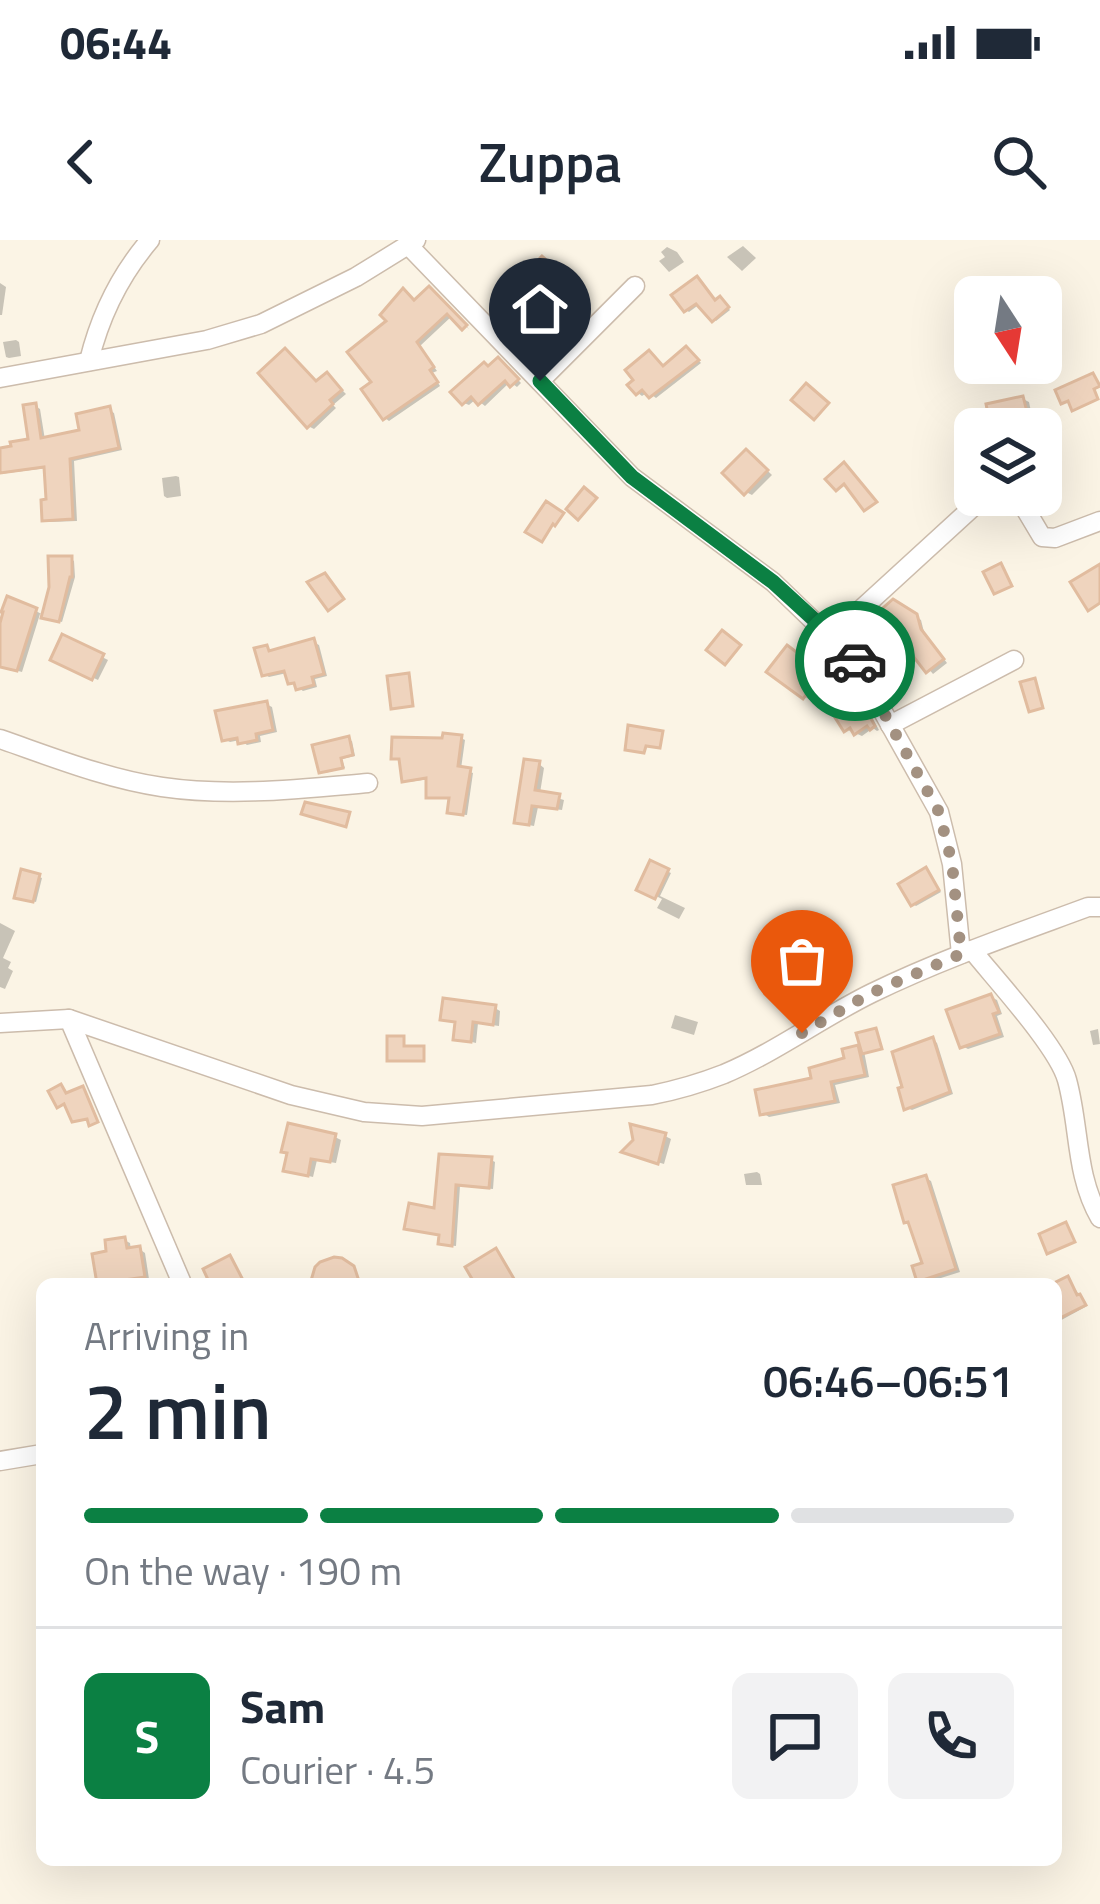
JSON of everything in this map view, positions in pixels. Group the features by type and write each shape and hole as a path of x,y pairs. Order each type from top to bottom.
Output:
{"street":[{"path":"89,361 107,304 150,240"},
{"path":"0,378 207,340 261,324 413,243 632,477 773,582 854,660 939,812 966,952 1057,1058 1067,1078 1082,1178 1100,1218"},
{"path":"540,381 635,286"},
{"path":"832,636 963,516"},
{"path":"1030,516 1042,537 1055,538 1100,521"},
{"path":"890,724 1014,660"},
{"path":"0,739 76,766 160,787 242,792 368,783"},
{"path":"0,1022 69,1019 291,1095 364,1112 422,1116 652,1096 724,1073 869,994 966,952 1088,907 1100,907"},
{"path":"69,1019 180,1278"},
{"path":"0,1461 36,1456"}],"building":[{"path":"542,256 568,279 554,296 527,272"},
{"path":"697,276 715,300 720,296 729,307 712,322 696,304 684,312 671,295"},
{"path":"429,286 467,325 462,330 447,314 417,342 438,382 383,420 361,389 371,382 347,352 386,321 380,315 403,288 414,300"},
{"path":"686,346 699,360 649,398 642,390 636,395 627,385 633,380 625,370 649,350 663,366"},
{"path":"285,348 316,381 327,372 342,390 307,428 258,373"},
{"path":"498,357 519,379 510,387 505,381 478,405 471,397 462,405 450,392 484,362 488,366"},
{"path":"1093,373 1100,386 1094,389 1098,399 1072,411 1068,401 1061,404 1055,390"},
{"path":"806,383 829,403 814,420 791,400"},
{"path":"1023,396 1026,408 987,408 986,404"},
{"path":"36,403 41,438 79,430 76,414 110,406 119,448 70,459 73,519 42,521 44,467 0,473 0,448 28,439 23,405"},
{"path":"746,449 768,470 744,495 722,473"},
{"path":"844,462 877,502 864,511 844,484 836,491 825,479"},
{"path":"584,487 597,498 578,520 566,509"},
{"path":"546,501 564,513 542,542 525,532"},
{"path":"48,556 72,556 72,577 59,622 41,618 49,587"},
{"path":"1001,563 1012,586 994,594 983,572"},
{"path":"1100,564 1100,603 1088,611 1070,582"},
{"path":"325,573 344,599 328,611 307,582"},
{"path":"7,596 37,608 17,671 0,667 1,612"},
{"path":"893,599 917,614 921,629 944,659 926,673 900,639 894,644 867,622"},
{"path":"722,630 741,645 725,665 706,650"},
{"path":"62,634 104,654 92,680 50,660"},
{"path":"314,638 324,674 312,677 314,685 296,690 284,671 262,676 254,648 267,645 269,651"},
{"path":"787,645 823,672 803,699 766,672"},
{"path":"409,673 413,706 391,709 387,676"},
{"path":"1035,678 1043,708 1029,712 1020,682"},
{"path":"859,696 875,726 854,735 850,728 844,732 834,716 839,713 835,707"},
{"path":"267,701 273,730 256,734 257,740 222,741 215,711"},
{"path":"628,725 663,731 660,748 646,746 644,753 625,750"},
{"path":"443,733 462,735 458,766 471,768 463,815 447,813 449,798 426,798 426,778 402,782 399,759 391,759 392,737 442,738"},
{"path":"349,736 353,755 341,758 343,768 319,773 312,745"},
{"path":"524,759 540,761 535,790 560,794 557,809 532,806 529,825 514,823"},
{"path":"305,802 350,812 346,827 301,814"},
{"path":"650,860 669,869 655,899 636,890"},
{"path":"926,867 939,890 911,906 898,884"},
{"path":"21,869 40,874 33,902 14,898"},
{"path":"991,994 999,1012 993,1014 1000,1034 960,1048 946,1010"},
{"path":"443,998 496,1005 493,1025 473,1022 471,1042 453,1040 455,1022 440,1020"},
{"path":"876,1028 882,1049 862,1054 856,1033"},
{"path":"387,1036 404,1036 404,1046 424,1046 424,1061 387,1061"},
{"path":"933,1037 950,1092 904,1110 892,1052"},
{"path":"858,1045 865,1075 831,1082 835,1101 760,1115 755,1090 811,1078 809,1068 844,1058 842,1049"},
{"path":"61,1084 66,1093 83,1086 98,1122 89,1126 87,1119 72,1122 64,1104 57,1108 48,1091"},
{"path":"288,1123 336,1134 330,1162 311,1159 308,1176 283,1171 287,1153 281,1152"},
{"path":"630,1124 666,1133 658,1164 621,1152 633,1140"},
{"path":"439,1154 492,1157 489,1188 456,1185 452,1246 438,1244 439,1235 404,1229 409,1203 434,1208"},
{"path":"926,1175 956,1269 916,1278 912,1266 922,1263 893,1185"},
{"path":"1066,1222 1075,1242 1047,1254 1039,1234"},
{"path":"125,1237 127,1248 140,1246 145,1277 96,1278 92,1254 106,1251 105,1240"},
{"path":"496,1248 514,1278 471,1278 465,1267"},
{"path":"230,1255 242,1278 207,1278 203,1269"},
{"path":"342,1258 354,1266 358,1278 312,1278 320,1262"},
{"path":"1068,1276 1086,1305 1062,1317 1062,1279"}],"way so far":[{"path":"802,1033 869,994 961,954 952,863 939,812 855,661"}],"route":[{"path":"540,381 632,477 773,582 855,661"}]}
